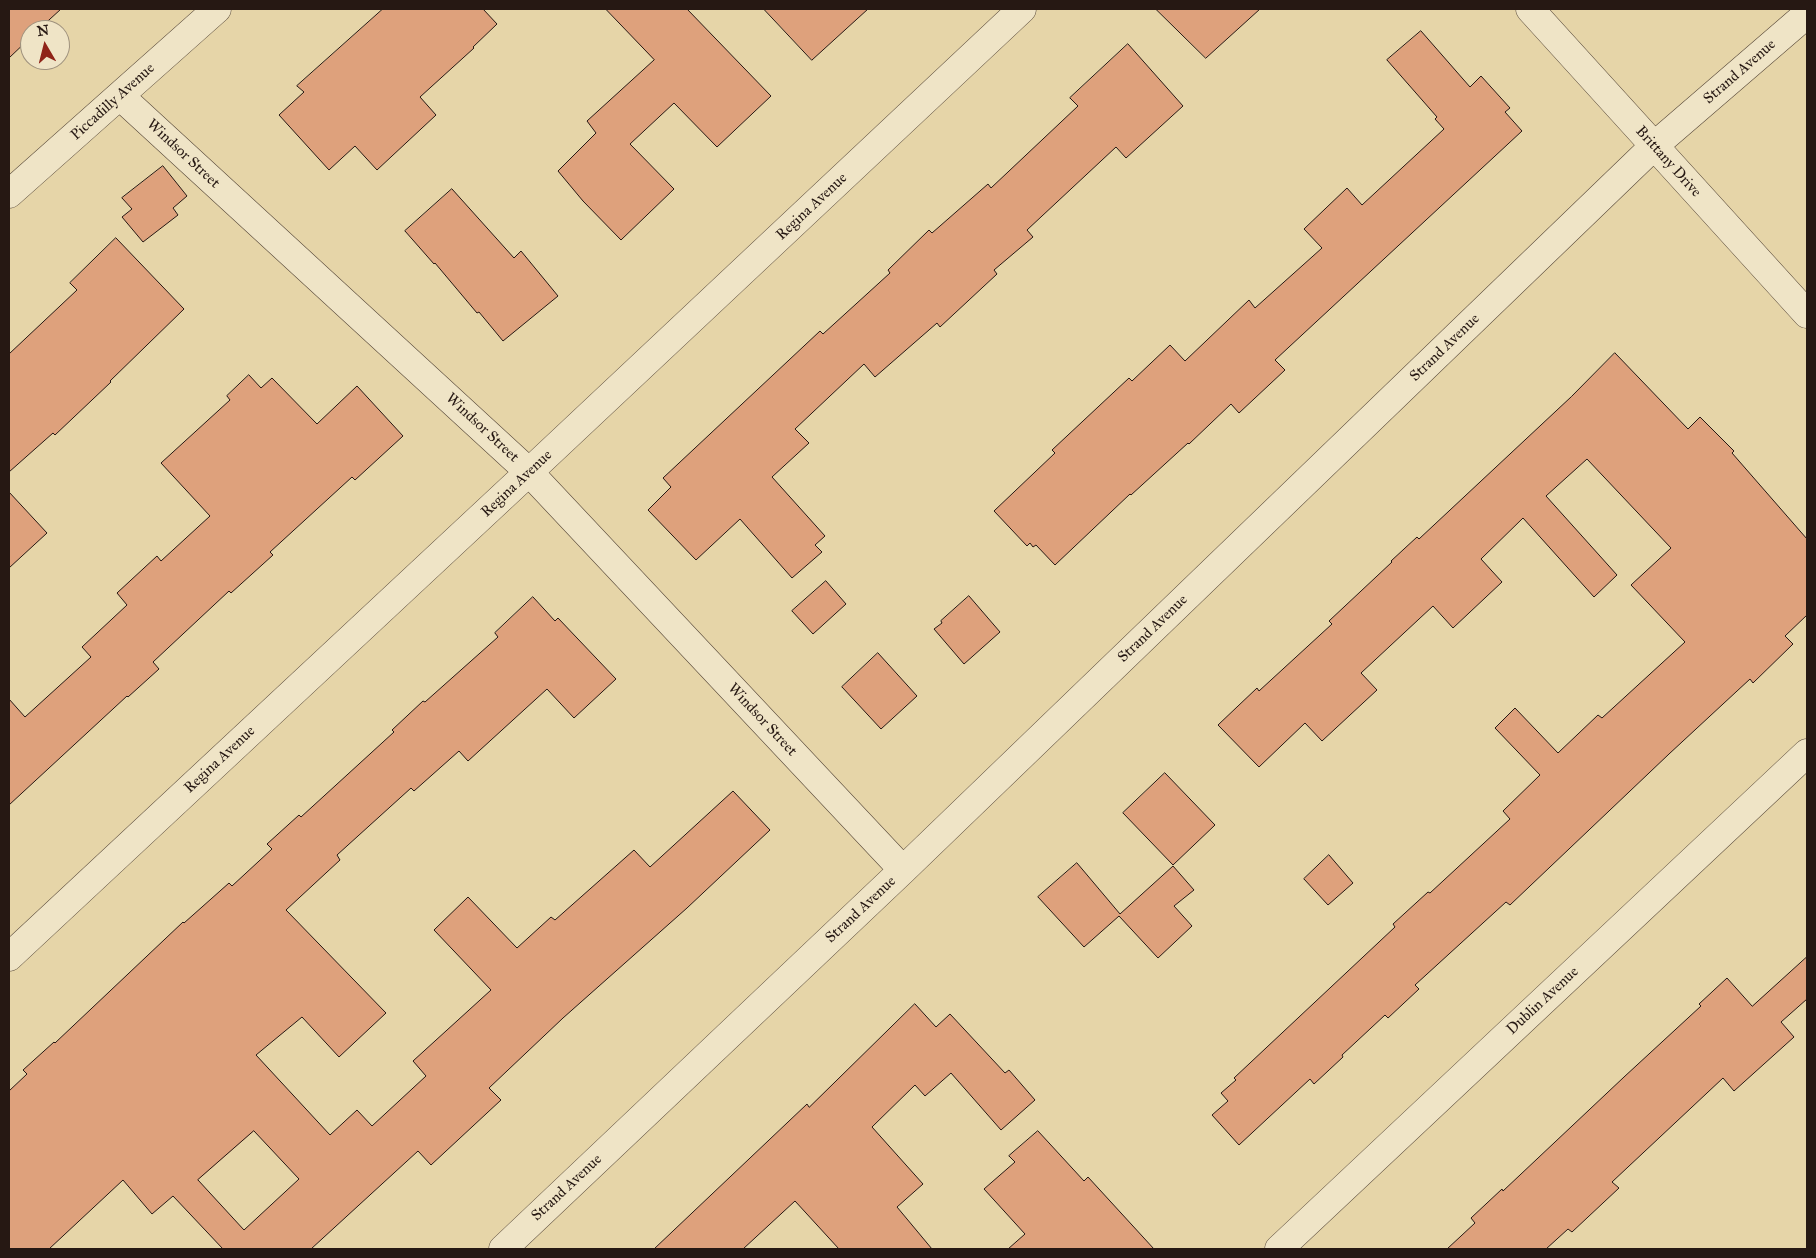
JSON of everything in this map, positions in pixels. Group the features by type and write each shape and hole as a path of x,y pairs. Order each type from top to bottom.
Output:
{"street":[{"name":"Piccadilly Avenue","path":"9,194 217,9"},
{"name":"Regina Avenue","path":"9,957 530,472 1022,9"},
{"name":"Brittany Drive","path":"1530,9 1807,314"},
{"name":"Strand Avenue","path":"503,1249 903,870 1654,146 1807,14"},
{"name":"Windsor Street","path":"120,96 530,472 903,870"},
{"name":"Dublin Avenue","path":"1279,1249 1807,753"}],"building":[{"path":"9,9 61,9 49,20 20,20 20,48 9,58"},
{"path":"383,9 483,9 497,24 474,48 420,97 436,115 377,170 355,146 329,170 279,115 304,92 297,86"},
{"path":"606,9 687,9 771,96 717,147 674,103 630,144 674,189 621,240 583,201 558,171 596,133 587,121 654,60"},
{"path":"764,9 868,9 812,60"},
{"path":"1156,9 1260,9 1206,58"},
{"path":"1421,31 1470,87 1481,76 1510,108 1505,112 1522,131 1275,360 1285,370 1239,413 1231,404 1189,444 1130,494 1055,565 1036,545 1033,547 1030,543 1027,546 994,511 1055,453 1052,450 1129,378 1132,381 1170,345 1185,361 1249,300 1255,308 1322,248 1304,229 1347,188 1362,205 1444,129 1435,119 1437,117 1387,60"},
{"path":"1128,44 1183,106 1126,158 1116,147 1027,230 1033,237 994,270 997,274 940,327 937,323 875,377 864,364 795,429 809,443 772,477 825,536 815,545 822,552 792,578 740,519 696,560 648,510 671,487 663,478 820,331 823,334 890,273 888,270 929,230 932,233 988,184 991,188 1078,106 1070,98"},
{"path":"163,166 187,196 173,208 178,215 143,242 122,217 132,209 122,198"},
{"path":"452,189 514,258 521,251 558,296 503,341 405,231"},
{"path":"116,238 184,309 55,435 53,433 9,472 9,354 77,290 70,283"},
{"path":"1615,353 1688,429 1700,417 1734,451 1732,453 1807,539 1807,615 1785,636 1793,644 1753,683 1750,679 1510,905 1506,902 1415,985 1419,989 1388,1018 1385,1015 1314,1084 1310,1079 1239,1145 1212,1115 1228,1101 1221,1093 1236,1080 1234,1078 1395,927 1393,924 1428,892 1430,893 1510,819 1503,811 1540,775 1495,728 1515,708 1558,753 1598,715 1602,718 1685,642 1631,585 1671,548 1587,459 1546,496 1617,575 1594,597 1523,518 1481,559 1502,582 1453,628 1433,606 1361,673 1377,690 1322,741 1305,723 1259,767 1218,725 1257,688 1259,691 1332,624 1329,621 1391,561 1417,537 1419,539 1571,397"},
{"path":"249,375 261,388 272,378 317,424 357,386 403,436 355,480 352,477 270,552 273,555 231,593 229,591 153,662 159,669 9,805 9,699 25,717 91,657 82,647 127,605 117,593 157,556 161,561 210,516 161,463 230,400 227,396"},
{"path":"9,492 47,533 9,568"},
{"path":"826,581 846,604 813,634 792,611"},
{"path":"969,596 1000,632 964,664 934,629"},
{"path":"533,597 555,621 558,618 616,679 574,718 547,689 468,761 459,751 414,791 411,788 337,855 340,860 286,910 386,1013 339,1057 302,1017 256,1055 330,1135 357,1110 372,1126 426,1076 413,1061 491,990 434,930 468,897 517,948 551,917 555,920 634,850 650,867 733,791 770,830 687,908 563,1018 489,1088 501,1100 431,1165 418,1151 311,1249 223,1249 173,1196 152,1214 123,1180 49,1249 9,1249 9,1091 27,1074 23,1070 55,1043 183,922 229,883 232,886 272,849 267,844 299,815 301,817 394,732 392,730 423,701 425,702 498,637 495,633","holes":["254,1131 299,1179 244,1230 198,1180"]},
{"path":"878,653 917,696 881,729 842,687"},
{"path":"1165,773 1215,825 1173,865 1123,813"},
{"path":"1329,855 1353,883 1328,905 1304,879"},
{"path":"1077,863 1120,914 1173,866 1194,890 1174,906 1192,926 1158,958 1119,916 1084,947 1038,897"},
{"path":"1807,957 1807,999 1781,1022 1794,1037 1734,1091 1723,1078 1612,1182 1619,1188 1572,1232 1568,1229 1546,1249 1447,1249 1475,1223 1471,1218 1502,1189 1503,1191 1701,1006 1699,1004 1727,978 1752,1006"},
{"path":"915,1004 936,1027 950,1014 1005,1073 1009,1070 1035,1100 1001,1130 951,1073 925,1096 915,1085 872,1127 923,1184 897,1207 932,1249 839,1249 795,1201 743,1249 654,1249 807,1104 809,1107"},
{"path":"1038,1131 1084,1181 1088,1177 1154,1249 1008,1249 1025,1234 984,1189 1015,1162 1009,1156"}]}
